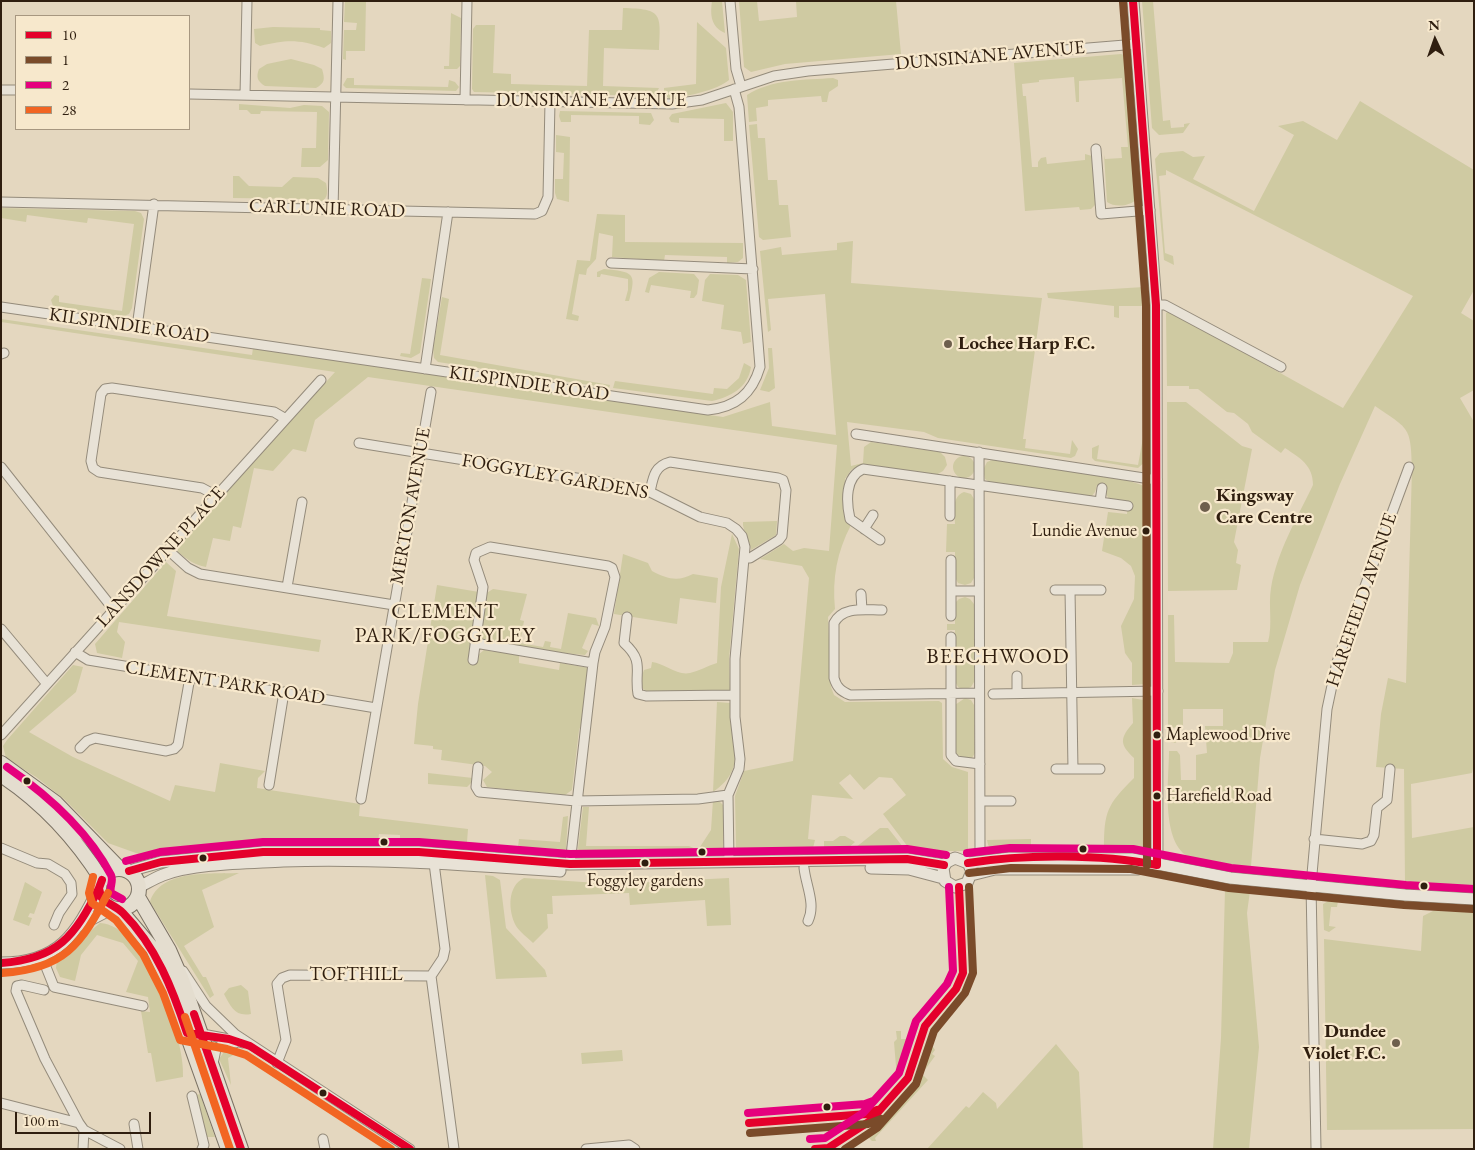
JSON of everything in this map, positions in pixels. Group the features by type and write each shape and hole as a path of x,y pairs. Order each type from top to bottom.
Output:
{"main road":[{"path":"1,764 56,803 124,870 137,880 138,892 169,950 182,980 194,1033 228,1149"},
{"path":"1,776 19,787 42,807 89,860 101,884 103,900 116,908 152,949 212,1065 241,1149"},
{"path":"101,884 109,872 124,870"},
{"path":"116,908 130,905 138,892"}],"street":[{"path":"245,95 247,1"},
{"path":"333,210 338,1"},
{"path":"465,100 467,1"},
{"name":"KILSPINDIE ROAD","path":"1,307 708,410 721,409 736,403 747,394 756,381 760,367 730,1"},
{"path":"1133,1 1156,306 1157,865"},
{"name":"DUNSINANE AVENUE","path":"190,94 672,104 702,100 774,76 808,71 1137,44"},
{"path":"1,90 15,90"},
{"name":"CARLUNIE ROAD","path":"1,202 535,214 542,211 548,197 550,102"},
{"path":"1096,149 1101,214 1150,210"},
{"path":"137,327 154,204"},
{"path":"425,369 448,212"},
{"path":"611,263 753,269"},
{"path":"1156,306 1165,305 1282,367"},
{"name":"LANSDOWNE PLACE","path":"1,735 321,380"},
{"path":"217,496 202,488 99,472 93,468 92,461 101,394 105,389 112,388 274,412 286,419"},
{"name":"MERTON AVENUE","path":"361,798 431,392"},
{"path":"856,434 1157,480"},
{"name":"FOGGYLEY GARDENS","path":"359,443 626,486 650,492 700,517 727,523 736,529 742,536 745,548 735,659 734,695 740,759 739,769 728,795 729,862"},
{"path":"979,452 980,848"},
{"path":"650,492 655,472 661,465 670,462 783,480 786,490 782,536 779,540 750,558 744,558"},
{"path":"1,467 114,610"},
{"name":"HAREFIELD AVENUE","path":"1316,1149 1310,885 1331,683 1409,467"},
{"path":"880,540 850,519 849,481 854,473 863,469 1128,506"},
{"path":"950,481 950,516"},
{"path":"1100,502 1102,488"},
{"path":"287,587 302,502"},
{"path":"864,528 873,515"},
{"path":"472,660 483,587 474,560 476,552 482,548 490,547 608,566 614,572 605,627 595,652 593,663 570,864"},
{"path":"168,550 188,568 200,574 394,605"},
{"path":"951,560 951,616"},
{"path":"1055,590 1101,590"},
{"path":"1070,590 1073,769"},
{"path":"951,591 979,591"},
{"path":"861,594 862,610"},
{"path":"882,610 847,610 838,614 834,623 834,678 836,686 842,692 850,695 979,693"},
{"path":"628,617 624,643 633,651 639,664 638,694 646,696 734,695"},
{"path":"1,629 47,684"},
{"path":"951,637 951,755 956,761 980,764"},
{"path":"475,644 593,663"},
{"name":"CLEMENT PARK ROAD","path":"75,652 88,660 376,708"},
{"path":"1017,676 1017,693"},
{"path":"80,748 87,741 95,738 166,751 174,749 178,745 190,677"},
{"path":"993,694 1158,691"},
{"path":"269,785 284,692"},
{"path":"478,767 476,787 479,792 576,801 698,799 728,795"},
{"path":"1314,839 1362,844 1371,841 1374,835 1377,808 1387,800 1390,768"},
{"path":"1056,769 1100,769"},
{"path":"980,802 1011,801"},
{"path":"1,848 37,863 48,864 65,874 71,883 72,894 59,913 54,925"},
{"path":"124,870 180,859 262,852 419,852 570,864 907,859 944,865 955,858 968,863 1010,858 1110,858 1132,859 1219,876 1414,896 1474,900"},
{"path":"138,892 163,874 193,868 346,859 570,872 804,868 909,869 943,878 951,886 959,887 967,883 972,875 995,869 1137,869 1157,865"},
{"path":"434,863 445,949 444,958 431,976 454,1149"},
{"path":"968,863 972,875"},
{"path":"943,878 944,865"},
{"path":"804,868 810,893 811,910 808,921"},
{"path":"1,963 30,961 58,948 80,925 101,884"},
{"path":"80,925 116,908"},
{"path":"169,950 206,1006 225,1026 250,1046 410,1149"},
{"path":"42,957 54,987 143,1006"},
{"name":"TOFTHILL","path":"277,1063 286,1040 277,984 282,978 290,975 431,976"},
{"path":"44,990 22,985 17,986 16,991 45,1059 82,1127 83,1149"},
{"path":"194,1033 229,1038 250,1046"},
{"path":"212,1065 216,1049 224,1043 230,1042 250,1046"},
{"path":"192,1096 204,1145 202,1149"},
{"path":"1,1103 82,1127 120,1149"},
{"path":"134,1124 138,1149"},
{"path":"323,1139 325,1149"},
{"path":"586,1149 629,1145 635,1149"}],"shaded area":[{"path":"345,1 366,1 365,51 346,51 346,60 343,59 344,30 356,30 357,23 344,22"},
{"path":"712,1 722,1 725,33 712,20"},
{"path":"739,1 757,1 759,21 797,17 796,1 896,1 901,54 785,64 751,72 744,67"},
{"path":"1142,1 1153,1 1163,121 1170,120 1171,128 1184,127 1184,124 1190,123 1183,133 1159,135 1152,128"},
{"path":"623,8 645,10 652,12 656,16 660,28 659,50 604,48 603,86 659,88 655,96 474,92 472,89 473,29 476,25 495,25 493,73 511,74 511,84 587,86 589,30 622,30"},
{"path":"451,13 461,18 460,66 457,69 444,69 444,66 449,66"},
{"path":"697,22 726,48 729,80 709,90 669,99 664,93 664,88 696,84"},
{"path":"273,27 320,28 320,30 331,31 331,43 324,48 299,42 260,46 255,43 254,29"},
{"path":"1121,54 1127,56 1129,61 1140,196 1130,204 1120,206 1107,202 1104,155 1105,159 1122,158 1121,147 1128,147 1122,78 1079,81 1079,102 1076,102 1074,77 1039,80 1039,82 1022,84 1023,96 1026,96 1032,167 1038,167 1038,162 1041,158 1046,157 1047,164 1085,160 1085,154 1092,156 1096,204 1091,209 1080,210 1079,207 1025,211 1014,63"},
{"path":"291,59 322,69 323,82 316,88 265,86 259,81 257,77 259,69 267,64"},
{"path":"347,78 354,78 354,85 448,87 449,80 455,82 459,87 456,91 346,88 343,85"},
{"path":"833,78 838,80 838,86 829,92 827,102 822,102 821,96 768,100 768,106 756,108 757,121 749,122 747,95 756,90 789,81"},
{"path":"1360,101 1474,170 1474,290 1461,313 1474,321 1474,390 1460,398 1474,422 1474,764 1472,773 1411,784 1412,838 1474,827 1474,886 1460,887 1405,883 1404,769 1376,767 1381,714 1388,678 1406,683 1412,468 1409,436 1406,430 1395,419 1375,406 1340,484 1300,585 1275,670 1260,758 1251,866 1208,862 1194,859 1183,853 1175,842 1168,812 1169,751 1177,751 1180,755 1181,780 1196,780 1196,755 1207,753 1205,726 1223,726 1223,709 1183,709 1183,726 1172,728 1172,735 1180,735 1179,740 1175,743 1168,741 1168,615 1174,615 1175,662 1229,663 1233,653 1233,642 1268,642 1270,595 1278,561 1288,535 1313,485 1311,472 1305,463 1285,448 1281,453 1252,432 1248,424 1234,413 1227,412 1198,389 1189,389 1189,386 1167,386 1166,313 1169,311 1343,408 1413,296 1166,170 1166,175 1159,176 1165,253 1173,256 1174,265 1164,260 1155,159 1160,153 1183,151 1193,157 1205,156 1193,179 1254,211 1294,135 1278,126 1303,121 1337,140"},
{"path":"726,103 733,112 733,141 724,141 724,119 679,118 679,123 671,122 669,118 672,114"},
{"path":"239,104 290,108 304,105 322,106 329,112 328,160 320,167 301,167 302,148 316,148 317,112 261,111 260,114 251,114 247,110 239,110"},
{"path":"560,111 651,113 654,120 650,125 639,124 639,116 571,115 571,122 561,122"},
{"path":"757,124 758,138 765,138 768,180 777,180 779,205 788,205 791,237 763,240 759,237 749,125"},
{"path":"556,135 570,137 569,202 557,199 555,193 555,179 563,179 564,153 556,152"},
{"path":"233,176 239,176 249,186 282,187 293,177 318,178 326,183 327,195 322,201 313,203 301,202 299,199 233,198"},
{"path":"1,208 135,211 141,213 144,219 132,308 129,314 122,317 53,306 51,300 55,295 59,296 59,302 122,311 134,224 88,218 87,223 27,215 26,222 1,218"},
{"path":"597,214 625,215 625,242 743,243 743,258 738,262 727,263 727,257 665,255 664,261 612,257 613,236 599,233 596,259 587,269 586,275 579,274 572,314 579,316 578,321 566,319 577,260 590,261"},
{"path":"1139,223 1143,229 1147,301 1145,306 1146,400 1143,401 1142,306 1119,306 1119,318 1114,317 1114,306 1048,298 1047,293 1144,287"},
{"path":"853,241 851,283 1042,298 1023,439 1026,439 1025,448 1070,454 1072,440 1078,449 1075,456 1071,458 938,438 924,432 847,422 851,466 863,463 864,447 871,442 940,452 945,457 947,465 943,471 936,475 863,464 851,470 845,479 844,515 851,525 842,545 835,576 835,609 828,617 831,687 834,695 845,702 939,701 942,703 943,759 952,767 968,772 968,851 911,851 883,814 906,795 892,778 879,777 864,790 850,774 839,783 853,799 812,795 808,839 815,840 812,852 740,852 736,847 735,796 744,771 793,761 809,578 802,566 760,559 784,544 793,551 804,548 829,551 837,445 368,377 315,420 306,452 293,449 273,471 254,468 241,528 233,526 230,541 213,538 206,567 188,559 178,552 177,547 335,372 1,322 1,319 252,355 253,348 723,417 770,402 772,426 836,435 825,294 768,299 771,330 768,332 760,251 781,247 782,255 837,250 837,243"},
{"path":"604,269 621,271 630,275 633,284 629,301 625,301 628,279 601,274 600,277 597,277 597,272"},
{"path":"659,272 694,274 699,280 697,294 694,298 690,298 691,291 651,285 649,293 645,292 649,278"},
{"path":"710,274 738,275 746,280 751,342 743,344 741,332 721,329 724,305 702,301 705,280"},
{"path":"422,278 431,279 420,353 411,358 400,356 401,353 410,354"},
{"path":"442,297 449,299 440,355 610,385 609,388 438,362 434,358 433,349"},
{"path":"768,348 772,348 775,388 769,392 760,390 769,368"},
{"path":"744,363 751,367 742,386 725,397 712,401 613,388 615,381 713,394 714,388 727,389 739,378"},
{"path":"1167,402 1186,402 1242,446 1252,449 1234,542 1238,550 1236,563 1241,565 1237,590 1168,591"},
{"path":"1143,405 1146,405 1147,460 1138,468 1095,461 1092,458 1092,448 1099,445 1097,459 1138,465 1143,438"},
{"path":"964,456 972,459 975,467 972,475 964,478 956,475 953,467 956,459"},
{"path":"995,459 1091,472 1147,487 1146,684 1132,685 1132,663 1125,653 1121,626 1134,599 1135,576 1131,566 1121,558 1102,551 1108,512 1127,514 1128,502 1109,499 1106,494 1107,487 1097,485 1091,497 991,483 985,479 983,470 987,462"},
{"path":"964,492 971,494 974,499 974,578 971,583 965,585 958,583 955,577 955,552 946,552 947,524 955,524 955,501"},
{"path":"777,521 776,535 751,550 743,522"},
{"path":"732,534 739,549 729,659 730,691 649,693 642,688 641,678 644,670 651,668 652,662 680,673 693,672 717,663 721,587"},
{"path":"623,554 648,563 652,571 668,578 677,579 693,574 718,578 716,603 680,598 677,624 614,614"},
{"path":"166,562 176,571 167,616 321,640 319,652 119,622 117,632 125,642 122,658 97,653 95,644"},
{"path":"437,585 479,592 478,655 484,650 495,652 498,650 514,653 519,656 519,663 559,670 560,663 589,668 572,790 565,795 487,787 483,780 492,772 485,766 441,760 442,750 433,749 433,746 414,744 418,704"},
{"path":"493,589 527,594 520,620 524,621 520,643 543,647 545,641 551,642 550,647 561,649 568,613 596,618 599,626 592,624 582,648 588,651 585,655 563,653 562,655 482,641 480,623 485,594"},
{"path":"965,597 974,604 974,682 971,687 964,690 958,687 955,681 955,630 947,630 947,624 955,624 955,603"},
{"path":"73,665 83,667 76,692 29,732 73,757 170,801 175,785 215,792 220,763 265,771 258,778 257,788 360,804 359,816 468,829 467,842 518,847 519,839 560,842 563,817 568,816 566,849 557,855 400,845 400,835 379,834 378,843 276,843 217,847 147,857 108,843 64,799 36,777 6,758 3,746"},
{"path":"965,698 971,700 974,705 975,753 972,758 967,759 960,757 955,751 955,705"},
{"path":"1132,698 1143,700 1147,704 1148,842 1139,850 1104,850 1106,817 1109,809 1118,795 1134,778 1134,758 1126,749 1123,741 1133,723"},
{"path":"717,702 730,703 736,752 735,763 731,773 724,783 713,792"},
{"path":"428,773 473,778 467,787 428,784"},
{"path":"713,800 720,802 724,806 723,848 717,853 579,853 583,807 589,807 586,846 689,846 698,850 711,830"},
{"path":"880,828 888,828 903,847 900,851 857,852 855,848"},
{"path":"840,836 845,836 855,842 847,849 824,852 824,841 833,841"},
{"path":"1031,839 1031,850 994,851 988,845 987,840"},
{"path":"239,873 202,890 214,927 184,946 203,977 206,977 214,995 210,998 150,902 156,891 164,884 175,879 201,874"},
{"path":"485,875 493,876 500,880 506,928 545,970 547,977 496,979"},
{"path":"524,878 612,884 729,878 731,925 707,926 705,900 630,905 629,893 552,896 553,914 547,914 548,928 533,943 516,926 511,913 511,899 514,887"},
{"path":"25,882 42,892 34,914 30,913 28,917 32,918 29,926 13,920"},
{"path":"1225,890 1250,891 1247,913 1259,1047 1249,1149 1213,1149 1221,1038"},
{"path":"1332,899 1368,904 1338,901 1337,907 1331,907 1329,926 1336,927 1329,932 1324,930 1323,904"},
{"path":"1433,911 1474,912 1474,1129 1327,1130 1324,939 1421,951 1423,916"},
{"path":"100,923 116,928 132,942 159,986 170,1012 177,1037 182,1060 183,1077 156,1082 151,1053 148,1053 141,1011 150,1012 148,997 126,992 138,961 123,943 97,935 81,955 75,981 60,977 56,968 57,959"},
{"path":"241,985 248,991 251,1014 241,1014 234,1010 224,994 229,988"},
{"path":"896,1031 901,1031 901,1039 912,1039 897,1079 894,1042 897,1039"},
{"path":"929,1041 935,1050 932,1054 935,1056 922,1074 928,1080 875,1138 876,1141 872,1141 869,1138 869,1129 892,1112 915,1086"},
{"path":"1056,1044 1079,1072 1083,1149 927,1149 966,1106 969,1108 983,1092 996,1103 997,1109"},
{"path":"235,1048 243,1057 235,1054 228,1058 231,1085 219,1059 226,1049"},
{"path":"622,1050 623,1061 582,1064 581,1053"},
{"path":"200,1094 215,1137 206,1137 196,1095"}],"transit line":[{"name":"10","path":"1133,1 1156,305 1157,865"},
{"name":"1","path":"1123,2 1146,305 1147,865"},
{"name":"2","path":"7,767 51,801 91,843 111,875 111,893 122,899"},
{"name":"2","path":"126,861 160,852 263,842 419,842 570,854 907,849 946,855"},
{"name":"2","path":"967,853 1010,848 1133,849 1231,868 1406,885 1474,889"},
{"name":"10","path":"129,871 161,862 263,852 419,852 570,864 907,859 944,865"},
{"name":"10","path":"968,863 1013,858 1062,856 1135,861 1157,865"},
{"name":"1","path":"969,873 1011,868 1131,869 1229,888 1404,905 1473,909"},
{"name":"28","path":"93,877 89,893 92,903 116,920 143,954 163,993 180,1040 227,1049 246,1055 391,1149"},
{"name":"10","path":"102,880 99,888 101,897 123,913 135,926 154,954 176,1001 187,1033 229,1039 250,1046 410,1149"},
{"name":"2","path":"810,1139 825,1138 863,1113 899,1073 916,1021 947,984 953,971 949,887"},
{"name":"10","path":"815,1149 828,1148 870,1121 908,1078 925,1026 956,989 963,973 959,887"},
{"name":"1","path":"845,1149 877,1128 916,1084 934,1031 965,993 973,973 969,887"},
{"name":"10","path":"1,963 21,961 37,956 51,950 62,942 82,919 99,888"},
{"name":"28","path":"2,973 23,971 41,966 56,960 68,951 89,927 108,893"},
{"name":"10","path":"194,1014 241,1149"},
{"name":"28","path":"185,1017 230,1149"},
{"name":"2","path":"748,1113 865,1104 873,1101"},
{"name":"10","path":"749,1123 867,1114 877,1110"},
{"name":"1","path":"750,1133 868,1124 881,1119"}],"place":[{"name":"Lochee Harp F.C.","path":"948,344"},
{"name":"Kingsway Care Centre","path":"1205,507"},
{"name":"Lundie Avenue","path":"1146,531"},
{"name":"Maplewood Drive","path":"1157,735"},
{"name":"Harefield Road","path":"1157,796"},
{"name":"Foggyley gardens","path":"645,863"},
{"name":"Dundee Violet F.C.","path":"1396,1043"}],"district":[{"name":"CLEMENT PARK/FOGGYLEY","path":"445,624"},
{"name":"BEECHWOOD","path":"998,657"}]}
